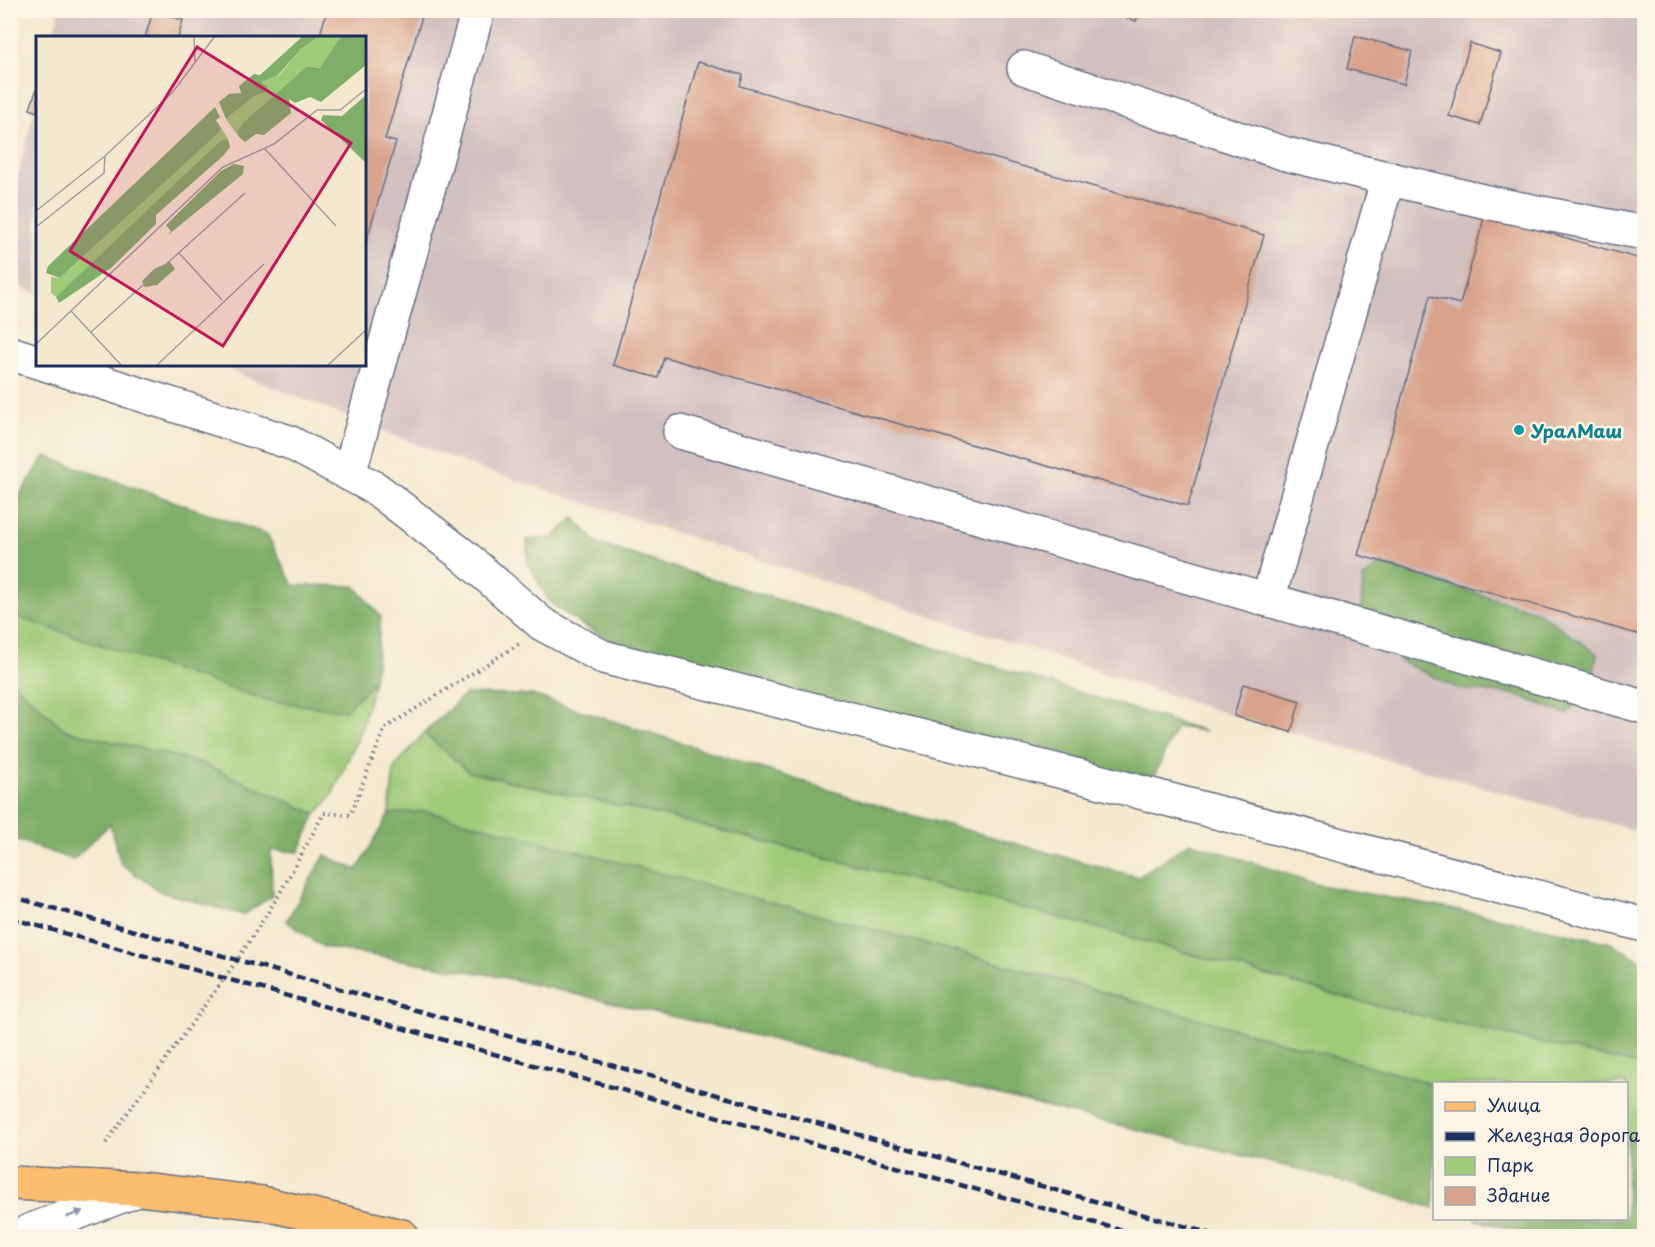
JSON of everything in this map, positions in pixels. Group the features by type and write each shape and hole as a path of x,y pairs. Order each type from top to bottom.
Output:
{"main road":[{"path":"10,1183 140,1189 262,1203 402,1236"}],"street":[{"path":"349,474 478,10"},
{"path":"1024,68 1286,154 1491,203 1644,233"},
{"path":"1268,600 1388,178"},
{"path":"10,353 36,361"},
{"path":"51,366 289,442 375,488 464,556 542,624 603,657 1083,777 1644,925"},
{"path":"680,432 1644,707"},
{"path":"22,1236 29,1231 140,1189"}],"path":[{"path":"106,1143 238,959 279,895 324,813 350,815 385,728 519,645 542,624"}],"shaded area":[{"path":"59,10 1644,11 1644,833 1234,716 467,464 220,366 366,366 366,36 53,36"},
{"path":"36,102 36,293 11,283 11,205"}],"green space":[{"path":"45,456 267,534 293,585 355,586 381,617 374,682 344,711 265,700 11,615 11,509"},
{"path":"574,518 598,544 1205,731 1176,727 1154,777 1088,768 635,653 582,625 549,602 527,561 527,540 552,538"},
{"path":"1380,564 1539,612 1597,654 1593,678 1567,714 1513,694 1459,689 1402,662 1360,620 1363,578"},
{"path":"11,615 344,711 374,682 360,733 331,797 316,814 201,763 65,730 11,681"},
{"path":"11,681 65,730 201,763 316,814 299,852 271,850 272,896 243,915 161,892 121,864 110,824 73,860 11,838"},
{"path":"465,694 532,695 886,808 1138,877 1190,842 1320,885 1505,919 1611,943 1644,962 1644,1066 1357,1001 1076,922 669,817 469,772 424,733"},
{"path":"424,733 469,772 669,817 1076,922 1357,1001 1644,1066 1644,1143 1628,1138 1628,1082 1433,1084 976,957 426,812 389,814 394,768"},
{"path":"426,811 976,957 1433,1084 1433,1208 1309,1172 757,1036 497,976 323,947 286,921 325,855 357,870 389,814"},
{"path":"1628,1138 1644,1143 1644,1236 1536,1236 1477,1220 1628,1220"}],"building":[{"path":"327,10 424,10 385,139 396,142 366,242 366,36 320,36"},
{"path":"1102,10 1140,10 1136,21"},
{"path":"153,11 183,20 179,36 146,36"},
{"path":"1355,36 1412,51 1404,84 1347,69"},
{"path":"1470,43 1501,53 1480,125 1449,116"},
{"path":"698,62 743,75 740,86 1264,235 1188,506 664,357 658,378 613,365"},
{"path":"36,91 36,111 30,109"},
{"name":"УралМаш","path":"1485,215 1644,260 1644,636 1358,555 1430,296 1460,304"},
{"path":"1243,684 1300,701 1291,732 1234,716"}],"railway":[{"path":"10,896 1219,1236"},
{"path":"10,918 1142,1236"}],"place":[{"name":"УралМаш","path":"1519,430"}]}
